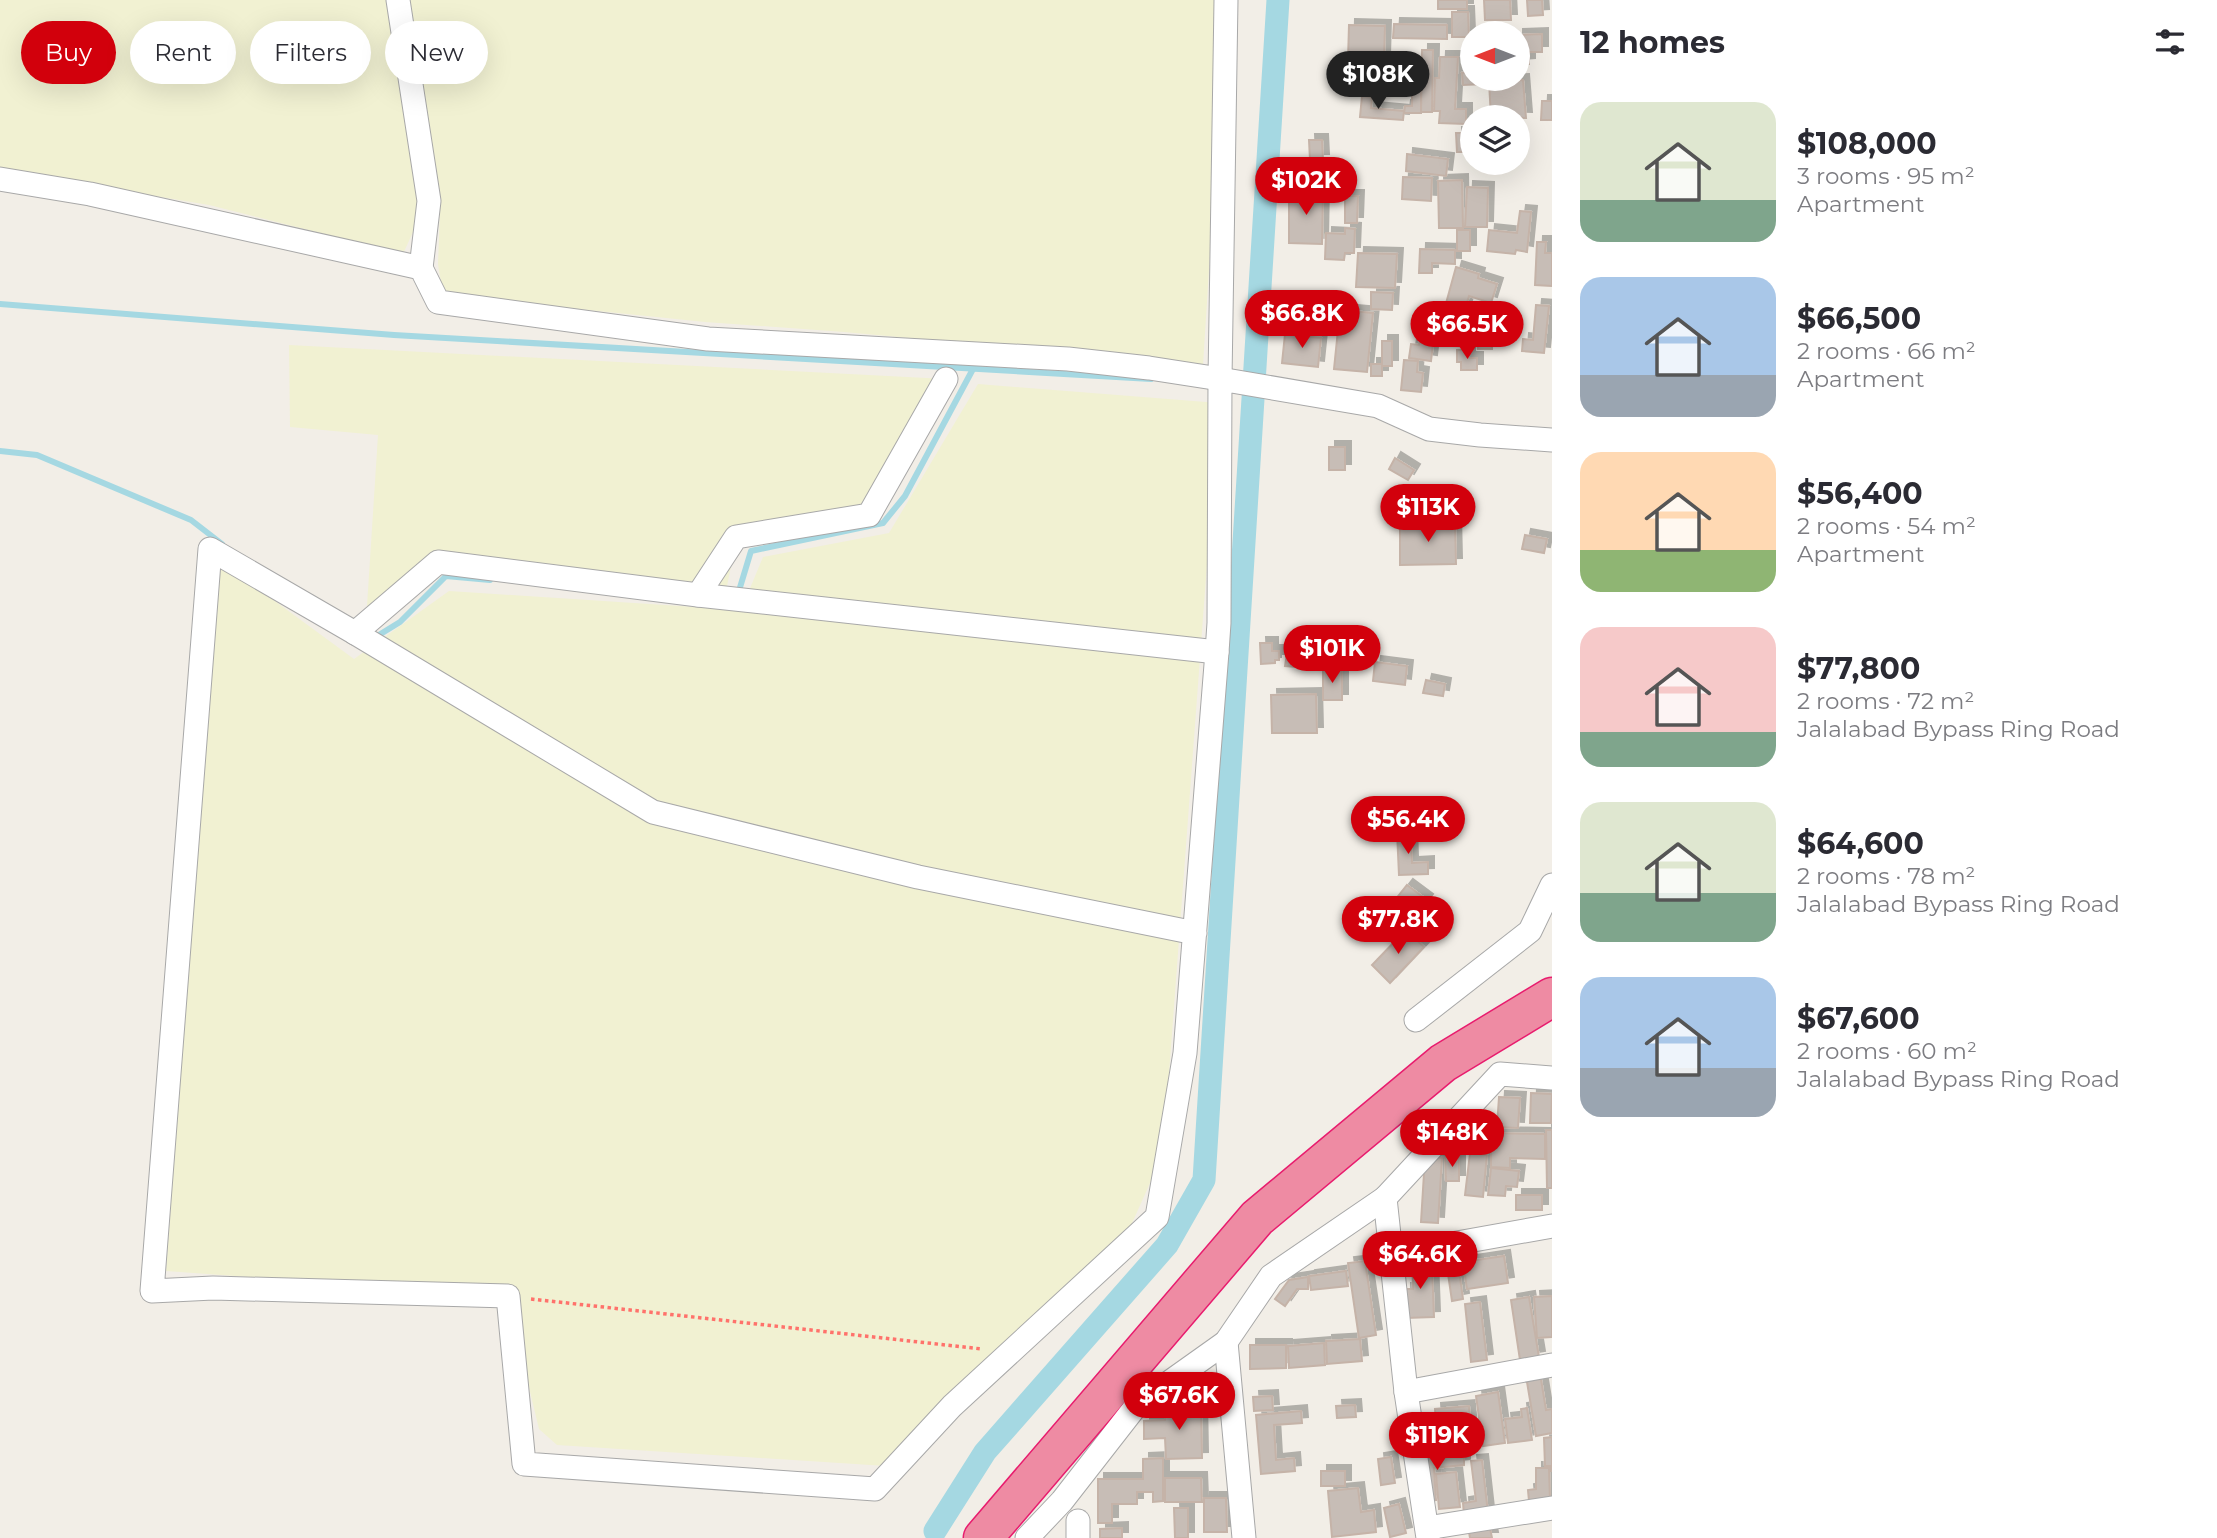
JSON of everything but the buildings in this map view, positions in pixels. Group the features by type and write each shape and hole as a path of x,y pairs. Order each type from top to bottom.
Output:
{"highway":[{"path":"983,1538 1257,1218 1443,1063 1552,997"}],"street":[{"path":"398,0 429,201 421,268 438,302 708,339 1069,359 1149,368 1378,406 1429,429 1552,439"},
{"path":"1195,933 918,877 653,812 210,549 152,1291 213,1288 508,1296 524,1465 875,1489 952,1406 1157,1217 1185,1053 1195,933 1219,623 1226,0"},
{"path":"0,179 90,194 421,268"},
{"path":"698,595 737,537 869,515 946,379"},
{"path":"355,633 438,562 698,595 1217,652"},
{"path":"1416,1020 1530,931 1552,885"},
{"path":"1027,1538 1062,1500 1136,1406 1226,1342 1271,1276 1385,1198 1500,1074 1552,1078"},
{"path":"1385,1198 1406,1392 1427,1533 1552,1508"},
{"path":"1390,1255 1552,1226"},
{"path":"1226,1342 1244,1538"},
{"path":"1406,1392 1552,1365"}],"path":[{"path":"508,1296 1010,1352"}],"green space":[{"path":"0,0 394,0 398,21 385,21 385,84 408,84 428,199 403,254 209,205 59,180 0,174"},
{"path":"402,0 1226,0 1203,365 705,322 443,295 438,264 440,211 417,84 488,84 488,21 406,21"},
{"path":"289,345 946,379 869,515 737,537 727,586 438,562 367,606 378,435 290,427"},
{"path":"978,384 1219,403 1163,1154 1120,1250 886,1466 557,1445 539,1429 507,1296 166,1271 219,560 354,659 449,591 741,610 763,557 889,533"}],"waterway":[{"path":"935,1531 985,1452 1167,1245 1204,1180 1278,0"},
{"path":"0,304 394,335 1151,379"},
{"path":"738,594 751,551 883,523 905,496 973,369"},
{"path":"0,451 37,455 191,520 222,544"},
{"path":"374,638 400,622 446,576 490,580"}]}
